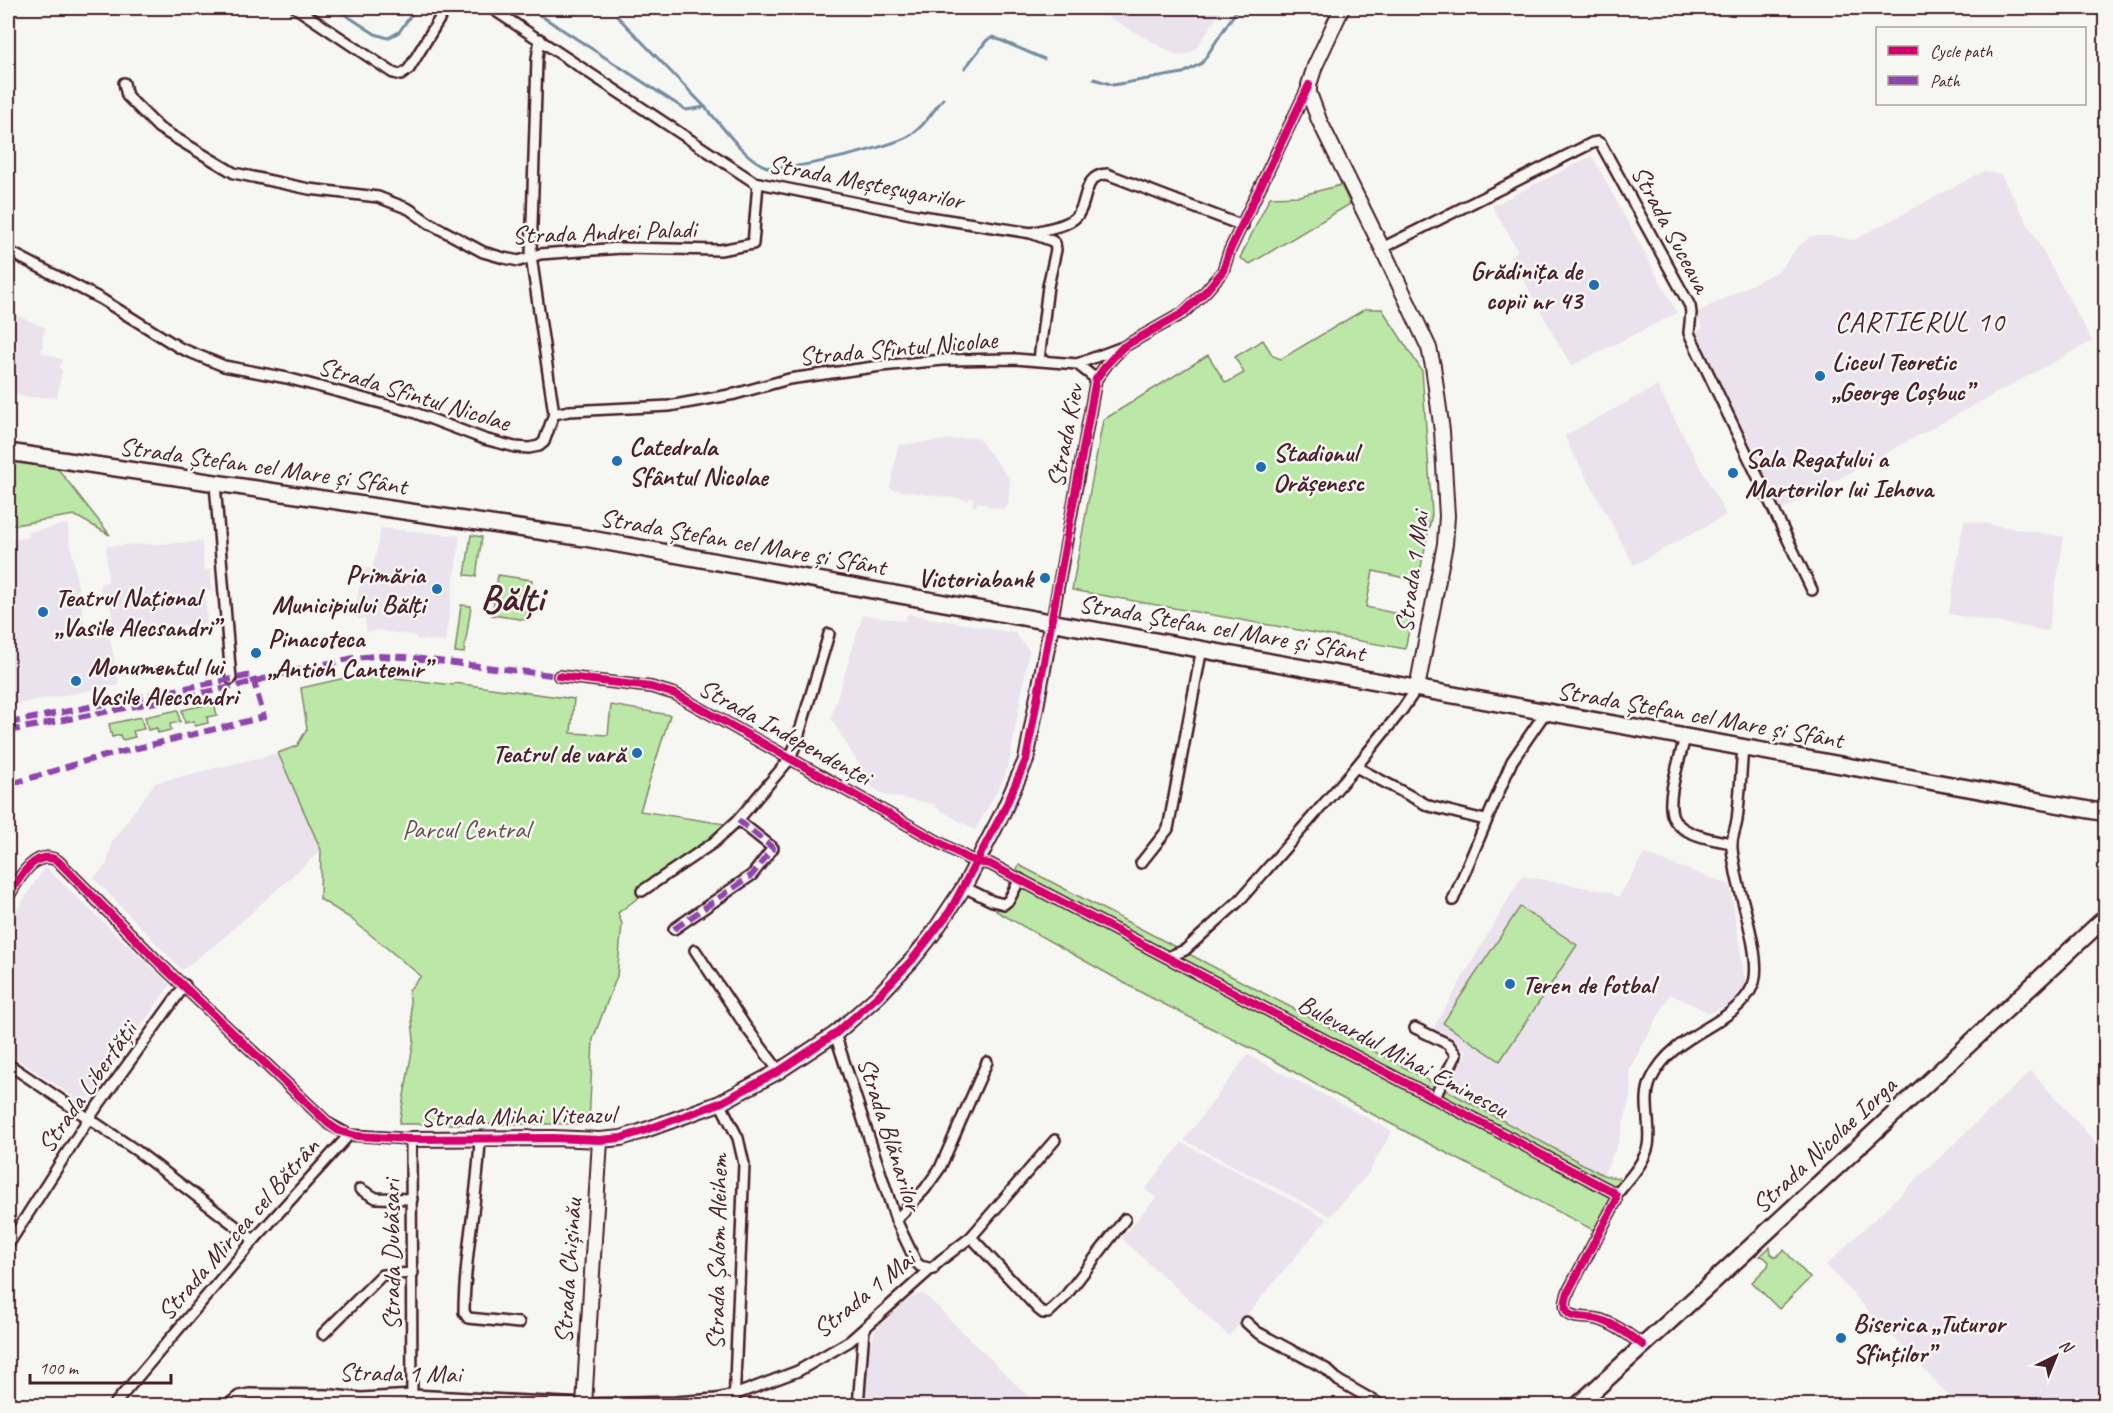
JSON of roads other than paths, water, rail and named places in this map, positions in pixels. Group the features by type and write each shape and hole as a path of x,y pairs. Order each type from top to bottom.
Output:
{"main road":[{"name":"Strada Ștefan cel Mare și Sfânt","path":"8,452 585,538 2104,813"},
{"name":"Strada Nicolae Iorga","path":"1577,1406 2105,917"}],"street":[{"path":"296,8 393,73 401,75 409,69 446,8"},
{"name":"Strada Meșteșugarilor","path":"491,8 758,183 916,215 1031,233 1052,241 1056,247 1038,360"},
{"name":"Strada Kiev","path":"1052,621 1096,379 1123,347 1183,313 1223,271 1229,252 1309,85 1315,66 1342,8"},
{"path":"540,39 537,59 531,256 554,414"},
{"name":"Strada Andrei Paladi","path":"124,83 127,96 159,128 234,173 309,189 378,197 409,209 429,223 483,252 519,261 531,256 621,248 720,250 753,244 758,183"},
{"name":"Strada 1 Mai","path":"1168,957 1185,950 1239,901 1356,767 1417,688 1445,544 1447,516 1444,462 1433,366 1428,348 1382,248 1318,120 1310,99 1309,85"},
{"name":"Strada Suceava","path":"1382,248 1592,143 1601,144 1690,306 1689,333 1812,590"},
{"path":"1031,233 1074,219 1081,209 1083,196 1090,184 1095,177 1101,174 1107,174 1243,226"},
{"name":"Strada Sfîntul Nicolae","path":"8,251 101,299 180,348 224,366 298,381 410,411 484,439 515,447 529,448 543,442 554,414 678,404 735,394 789,379 943,360 1015,359 1077,364"},
{"path":"1077,364 1123,347"},
{"path":"1077,364 1096,379"},
{"path":"215,483 231,679"},
{"name":"Strada Mihai Viteazul","path":"8,897 35,861 49,856 58,861 149,953 329,1124 349,1135 411,1139 600,1140 621,1138 720,1103 779,1071 835,1034 878,996 912,960 938,927 964,887 1013,791 1026,760 1052,621"},
{"path":"642,891 713,843 738,820 789,760 796,744 829,634"},
{"path":"1141,863 1168,829 1202,648"},
{"name":"Strada Independenței","path":"559,676 666,690 977,862"},
{"path":"1453,900 1485,820 1493,808 1512,761 1545,713"},
{"path":"1686,737 1673,788 1671,808 1673,818 1684,828 1703,838 1732,843"},
{"path":"1643,1345 1615,1326 1597,1318 1578,1319 1571,1315 1567,1310 1566,1299 1616,1201 1616,1195 1644,1157 1648,1144 1647,1098 1651,1080 1662,1061 1679,1044 1727,1016 1743,1002 1754,983 1756,962 1732,843 1737,821 1743,747"},
{"path":"1356,767 1428,806 1485,820"},
{"path":"674,929 752,875 773,848 738,820"},
{"name":"Bulevardul Mihai Eminescu","path":"977,862 990,864 1020,879 1596,1182 1616,1195"},
{"path":"964,887 992,901 1004,904 1009,900 1020,879"},
{"path":"695,950 746,1027 779,1071"},
{"name":"Strada Libertății","path":"8,1245 89,1118 185,985"},
{"path":"1415,1028 1448,1044 1456,1054 1435,1097"},
{"name":"Strada Blănarilor","path":"835,1034 896,1220 916,1262 920,1266 933,1269"},
{"path":"896,1220 925,1189 940,1168 987,1062"},
{"path":"8,1064 137,1151 254,1240"},
{"name":"Strada Șalom Aleihem","path":"720,1103 738,1138 744,1164 734,1406"},
{"name":"Strada Mircea cel Bătrân","path":"113,1406 254,1240 349,1135"},
{"name":"Strada Dubăsari","path":"411,1139 412,1400"},
{"path":"480,1139 479,1170 471,1213 464,1312 468,1318 519,1323"},
{"name":"Strada Chișinău","path":"584,1405 600,1140"},
{"name":"Strada 1 Mai","path":"227,1406 243,1394 332,1395 361,1398 584,1405 675,1402 716,1399 734,1395 813,1364 850,1341 970,1238 1055,1140"},
{"path":"360,1189 375,1198 412,1199"},
{"path":"970,1238 1038,1309 1043,1313 1048,1313 1064,1298 1125,1220"},
{"path":"323,1334 382,1275 413,1273"},
{"path":"1246,1322 1257,1332 1326,1369 1339,1381 1383,1406"},
{"path":"858,1406 864,1329"},
{"path":"269,1406 270,1394"}],"waterway":[{"path":"335,8 375,34 388,38 399,32 416,8"},
{"path":"529,8 686,110 705,107 750,157 767,167 778,168 815,163 898,141 919,129 943,99"},
{"path":"1094,79 1113,85 1183,73 1202,63 1238,8"},
{"path":"617,16 705,107"},
{"path":"965,68 987,40 993,37 1044,59"}],"place":[{"name":"Grădinița de copii nr 43","path":"1594,285"},
{"name":"Liceul Teoretic „George Coșbuc”","path":"1820,376"},
{"name":"Catedrala Sfântul Nicolae","path":"617,461"},
{"name":"Stadionul Orășenesc","path":"1261,467"},
{"name":"Sala Regatului a Martorilor lui Iehova","path":"1733,473"},
{"name":"Victoriabank","path":"1045,578"},
{"name":"Primăria Municipiului Bălți","path":"437,589"},
{"name":"Teatrul Național „Vasile Alecsandri”","path":"43,612"},
{"name":"Pinacoteca „Antioh Cantemir”","path":"256,653"},
{"name":"Monumentul lui Vasile Alecsandri","path":"76,681"},
{"name":"Teatrul de vară","path":"637,753"},
{"name":"Teren de fotbal","path":"1510,984"},
{"name":"Biserica „Tuturor Sfinților”","path":"1841,1338"}],"district":[{"name":"CARTIERUL 10","path":"1920,321"},
{"name":"Bălți","path":"512,598"}],"park label":[{"name":"Parcul Central","path":"466,829"}]}
